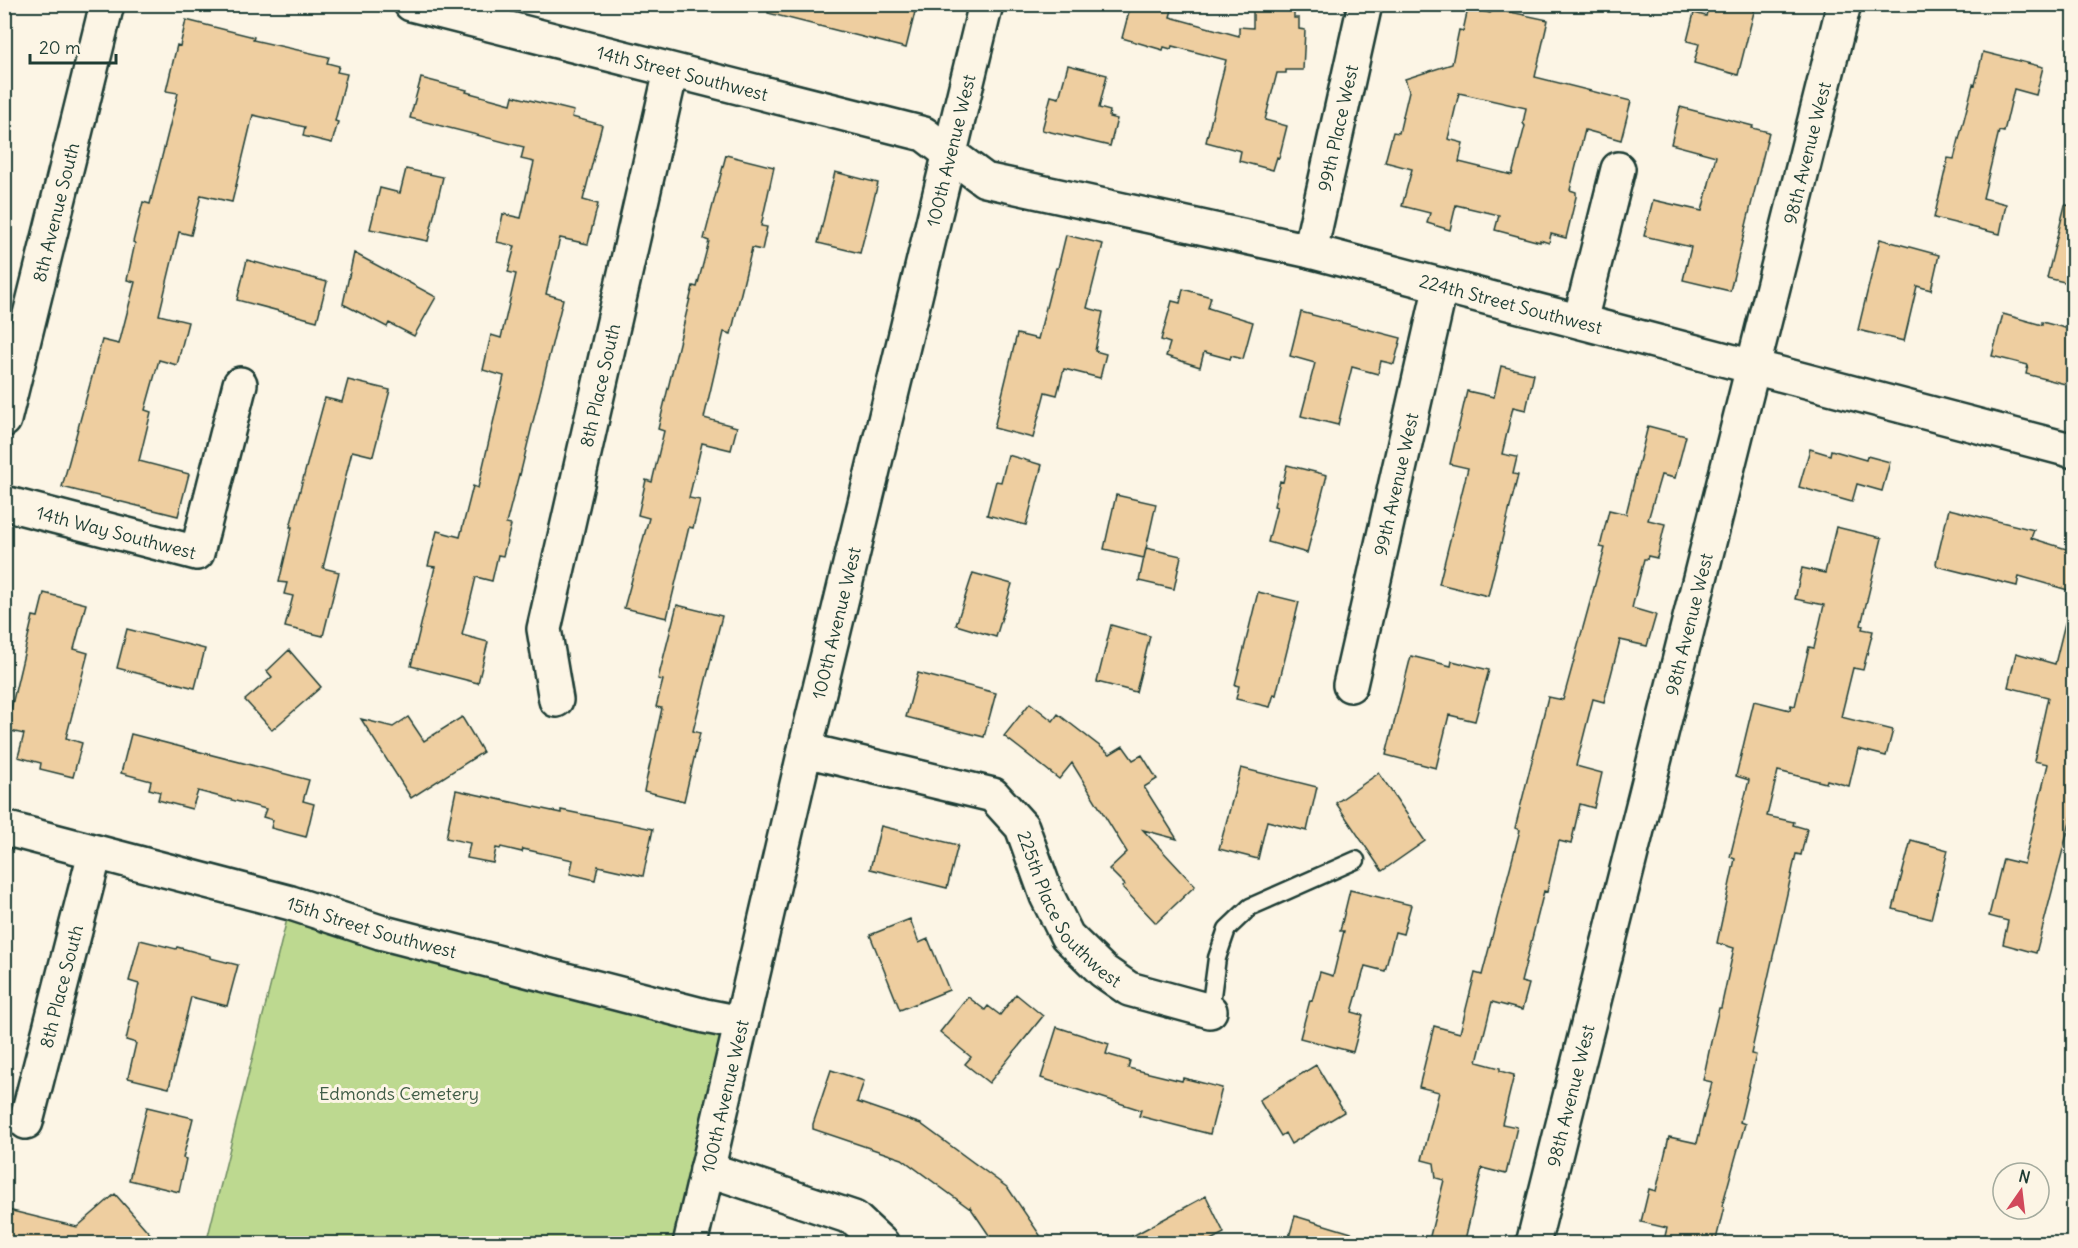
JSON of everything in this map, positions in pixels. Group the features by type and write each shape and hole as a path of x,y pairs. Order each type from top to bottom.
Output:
{"street":[{"name":"8th Avenue South","path":"4,420 107,4"},
{"name":"14th Street Southwest","path":"411,4 924,134 950,154"},
{"name":"100th Avenue West","path":"690,1244 805,750 986,4"},
{"name":"99th Place West","path":"1310,251 1365,4"},
{"name":"98th Avenue West","path":"1533,1244 1844,4"},
{"name":"8th Place South","path":"556,700 544,630 671,71"},
{"name":"224th Street Southwest","path":"950,154 985,180 1310,251 2073,451"},
{"path":"1580,321 1618,169"},
{"name":"99th Avenue West","path":"1350,685 1441,285"},
{"name":"14th Way Southwest","path":"4,503 197,553 240,384"},
{"name":"225th Place Southwest","path":"805,750 993,795 1022,827 1047,896 1067,936 1103,971 1129,989 1210,1011"},
{"name":"15th Street Southwest","path":"4,828 291,903 380,933 705,1016 741,1023"},
{"name":"8th Place South","path":"26,1122 96,853"},
{"path":"707,1169 854,1218 882,1244"}],"lane":[{"path":"1210,1011 1217,958 1227,929 1250,907 1356,860"}],"green space":[{"name":"Edmonds Cemetery","path":"291,903 741,1023 689,1243 206,1244"}],"building":[{"path":"769,4 885,4 915,12 906,48 768,13"},
{"path":"1131,4 1152,4 1172,10 1170,17 1239,36 1239,27 1253,28 1253,4 1291,4 1291,7 1294,7 1294,18 1299,18 1299,29 1305,30 1303,70 1286,70 1286,73 1277,73 1265,120 1287,126 1279,158 1277,157 1273,170 1239,161 1241,151 1206,142 1226,60 1172,46 1171,49 1164,47 1163,50 1122,38"},
{"path":"1709,4 1756,4 1738,75 1694,63 1699,44 1687,41 1694,13 1706,16"},
{"path":"1468,8 1490,13 1496,9 1548,20 1535,77 1631,101 1621,140 1585,130 1570,190 1576,192 1576,197 1566,238 1551,234 1549,243 1540,240 1540,242 1495,230 1499,215 1456,205 1450,230 1427,223 1430,213 1402,206 1412,169 1385,162 1393,132 1399,133 1409,91 1405,79 1452,64 1459,30 1463,31","holes":["1459,93 1526,108 1523,123 1525,126 1512,175 1459,162 1463,143 1448,139"]},
{"path":"186,20 254,37 253,40 329,57 327,63 339,66 337,72 347,74 332,143 303,136 305,127 253,115 232,202 201,195 191,235 179,232 159,315 188,322 177,365 159,360 145,410 151,412 139,461 189,474 178,516 62,487 102,340 119,344 135,282 127,280 135,243 133,242 143,202 150,204 178,93 166,91 177,45 180,46"},
{"path":"1983,52 2043,67 2036,95 2014,89 2004,132 1999,131 1983,198 2006,204 2000,234 1934,218 1948,158 1954,159"},
{"path":"1068,65 1107,75 1099,108 1110,111 1109,117 1117,119 1110,146 1042,130 1051,96 1059,98"},
{"path":"421,78 511,104 513,96 574,111 572,117 602,125 583,200 598,204 588,244 560,238 546,294 563,299 506,524 511,525 503,556 498,555 492,581 476,577 462,635 488,642 478,683 411,666 435,567 428,566 437,531 460,537 473,486 478,488 504,376 483,370 491,335 501,338 516,274 508,272 515,246 497,242 503,214 521,218 534,162 521,159 524,147 410,118"},
{"path":"1680,107 1769,132 1730,291 1683,280 1691,247 1644,236 1653,200 1702,211 1716,156 1671,144"},
{"path":"726,155 774,167 761,226 767,227 762,250 752,248 731,334 724,332 704,418 737,427 731,450 702,443 689,498 700,500 693,528 689,527 667,618 624,608 649,518 638,515 646,480 652,482 664,431 658,429 693,286 697,287 709,241 704,239"},
{"path":"406,169 443,177 428,241 370,229 380,188 400,193"},
{"path":"835,172 878,183 860,253 818,243"},
{"path":"2065,205 2073,206 2073,284 2047,278"},
{"path":"1066,235 1103,244 1087,308 1103,312 1095,351 1106,354 1100,378 1064,369 1057,395 1045,392 1033,438 994,428 1017,334 1038,339"},
{"path":"1880,239 1939,255 1931,290 1917,286 1904,341 1858,330"},
{"path":"354,253 436,297 414,336 389,323 387,327 343,304"},
{"path":"247,260 327,282 317,321 237,300"},
{"path":"1183,289 1211,297 1208,308 1253,322 1243,359 1231,356 1230,359 1204,352 1200,367 1166,356 1170,343 1161,340 1172,301 1180,303"},
{"path":"1301,312 1401,338 1394,364 1381,361 1378,374 1352,367 1338,425 1301,416 1315,363 1290,356"},
{"path":"2003,314 2042,325 2042,322 2073,330 2073,386 2026,374 2028,365 1992,356"},
{"path":"1501,366 1534,374 1526,410 1513,407 1502,454 1517,457 1513,474 1518,475 1488,596 1439,584 1468,468 1450,464 1467,391 1494,397"},
{"path":"348,380 390,390 373,456 352,451 323,568 339,572 323,636 285,627 293,596 284,594 287,583 279,582 292,527 290,527 325,398 342,402"},
{"path":"1648,426 1686,436 1675,478 1661,475 1648,520 1665,524 1657,558 1648,556 1644,559 1632,608 1656,615 1647,646 1620,640 1604,702 1593,699 1576,766 1602,773 1594,808 1580,804 1571,844 1559,841 1521,982 1529,984 1522,1010 1492,1002 1477,1062 1500,1068 1500,1071 1514,1075 1502,1124 1517,1127 1506,1174 1482,1168 1464,1244 1428,1244 1444,1180 1436,1178 1434,1163 1422,1160 1439,1092 1419,1087 1434,1026 1460,1033 1475,973 1482,975 1520,830 1515,828 1548,697 1563,700 1605,548 1600,547 1609,510 1626,514"},
{"path":"1810,449 1830,455 1831,450 1866,460 1867,456 1890,462 1882,491 1857,484 1852,502 1799,487"},
{"path":"1008,455 1042,465 1026,525 987,515 996,481 1001,482"},
{"path":"1287,465 1327,475 1307,553 1268,542 1277,507 1274,506 1280,481 1283,482"},
{"path":"1116,495 1156,504 1144,558 1104,549"},
{"path":"1949,509 2034,530 2031,538 2073,551 2073,571 2068,590 2019,576 2017,586 1937,566"},
{"path":"1836,527 1882,538 1861,625 1862,629 1873,631 1863,670 1853,668 1841,717 1893,730 1886,756 1858,749 1849,786 1827,780 1826,783 1778,771 1767,816 1794,822 1793,825 1807,829 1801,855 1796,854 1751,1054 1756,1055 1740,1122 1745,1124 1722,1206 1724,1207 1715,1244 1663,1244 1667,1228 1641,1222 1649,1189 1656,1191 1669,1137 1697,1143 1712,1082 1703,1080 1734,948 1717,943 1735,859 1730,857 1749,780 1736,776 1754,701 1790,710 1791,705 1795,706 1809,647 1814,648 1824,605 1795,599 1802,568 1825,573"},
{"path":"1146,548 1181,556 1174,589 1139,581"},
{"path":"973,573 1012,584 996,637 956,625"},
{"path":"1258,592 1299,602 1276,695 1274,694 1270,707 1236,699 1239,686 1235,685"},
{"path":"44,593 86,604 74,649 88,653 66,738 82,743 73,777 40,769 41,763 18,757 24,734 6,730 33,616 38,617"},
{"path":"677,605 722,616 693,731 700,733 684,801 644,791 662,708 656,707 663,680 658,679"},
{"path":"2065,623 2073,624 2073,811 2036,953 2003,944 2008,921 1989,916 2003,859 2024,864 2048,764 2034,761 2048,697 2008,687 2016,653 2055,664"},
{"path":"1111,625 1150,636 1136,692 1097,682"},
{"path":"127,629 205,649 195,688 117,668"},
{"path":"289,650 321,687 272,730 245,700 272,677 267,671"},
{"path":"1411,656 1451,666 1452,661 1489,670 1475,721 1449,715 1436,768 1386,755"},
{"path":"918,673 996,693 984,737 906,717"},
{"path":"1030,703 1053,721 1058,714 1110,754 1123,746 1133,760 1142,755 1157,779 1144,787 1177,839 1143,830 1195,886 1156,923 1122,887 1125,885 1109,869 1127,852 1072,763 1059,779 1004,736"},
{"path":"408,717 424,741 462,717 483,752 411,798 361,719 393,727"},
{"path":"131,734 309,780 303,801 314,804 306,837 271,828 273,820 263,817 266,809 198,791 192,809 158,800 160,792 149,789 151,781 121,773"},
{"path":"1241,768 1317,787 1307,831 1267,821 1258,859 1219,849"},
{"path":"1379,773 1425,841 1382,871 1336,803"},
{"path":"456,790 561,813 561,810 653,829 643,876 598,866 595,880 570,874 573,860 523,849 522,852 496,848 493,863 467,858 470,843 446,838"},
{"path":"881,826 958,845 947,888 870,869"},
{"path":"1911,840 1948,850 1931,919 1893,909"},
{"path":"1350,890 1411,905 1403,934 1395,932 1385,971 1365,966 1352,1012 1363,1015 1353,1052 1300,1038 1320,972 1333,976 1344,931 1340,931"},
{"path":"910,919 919,943 928,939 949,990 900,1010 870,935"},
{"path":"140,940 176,949 177,947 238,965 227,1006 191,997 169,1088 128,1078 136,1043 126,1040 139,984 129,981"},
{"path":"1016,994 1043,1016 989,1083 965,1064 971,1057 940,1032 968,997 985,1010 988,1006 1000,1015"},
{"path":"1057,1027 1109,1044 1106,1054 1130,1061 1128,1068 1222,1088 1210,1134 1139,1116 1141,1110 1041,1078"},
{"path":"1316,1065 1344,1112 1291,1144 1285,1133 1281,1136 1259,1100"},
{"path":"831,1070 864,1081 857,1102 921,1124 1008,1188 1046,1244 995,1244 970,1207 902,1159 813,1129"},
{"path":"147,1107 193,1118 183,1158 186,1159 179,1192 129,1180"},
{"path":"115,1194 159,1244 4,1244 4,1209 77,1227"},
{"path":"1206,1196 1224,1233 1203,1244 1118,1244"},
{"path":"1295,1216 1368,1238 1367,1244 1287,1244"}]}
